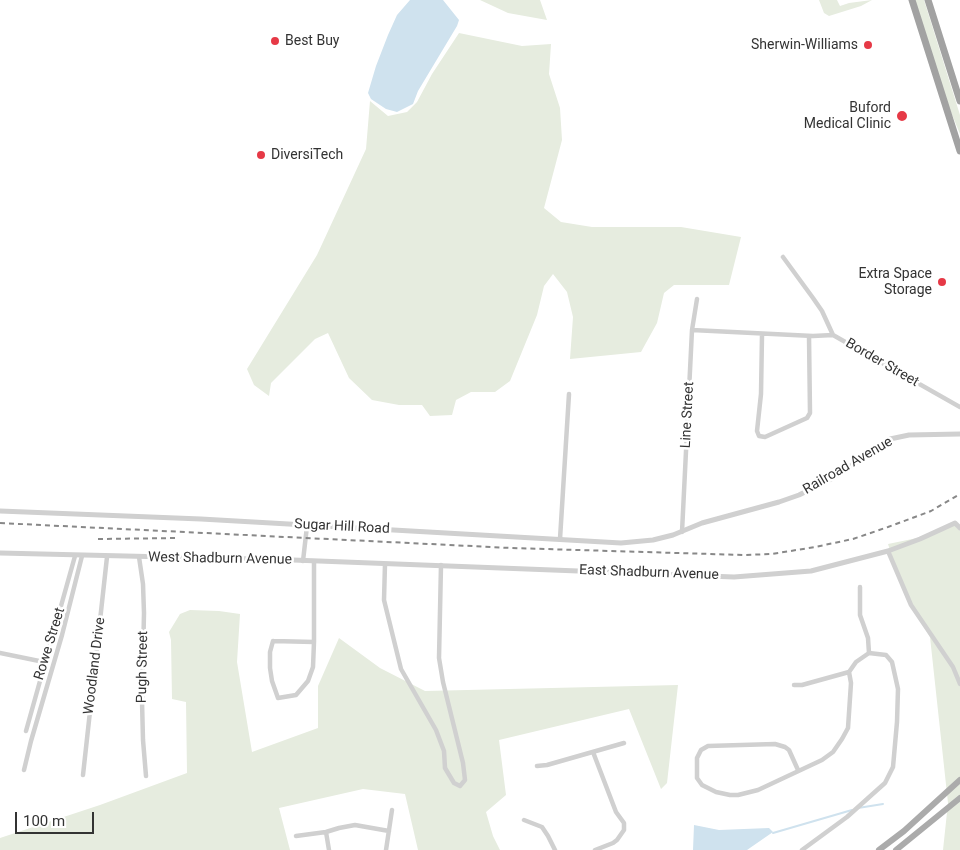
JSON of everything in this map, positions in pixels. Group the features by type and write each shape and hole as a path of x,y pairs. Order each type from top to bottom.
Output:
{"highway":[{"path":"912,0 960,151"},
{"path":"928,0 960,101"}],"main road":[{"path":"880,850 904,831 960,780"},
{"path":"896,850 960,798"}],"street":[{"path":"782,257 793,268 817,304 833,335"},
{"name":"Line Street","path":"682,532 692,330 697,299"},
{"name":"Border Street","path":"692,330 762,335 833,335 960,408"},
{"path":"762,335 761,394 757,431 759,436 765,437 807,418 810,413 809,336"},
{"path":"560,539 569,394"},
{"name":"Railroad Avenue","path":"682,532 702,523 799,495 834,478 890,439 909,435 960,434"},
{"name":"Sugar Hill Road","path":"0,511 621,543 653,540 682,532"},
{"path":"957,522 960,528"},
{"name":"East Shadburn Avenue","path":"441,566 734,576 811,571 888,551 957,522"},
{"path":"303,561 307,526"},
{"path":"888,551 911,605 953,667 960,684"},
{"name":"West Shadburn Avenue","path":"0,553 441,566"},
{"name":"Rowe Street","path":"26,731 75,556"},
{"path":"24,770 82,556"},
{"name":"Woodland Drive","path":"82,775 108,557"},
{"name":"Pugh Street","path":"138,557 143,584 142,701 146,776"},
{"path":"314,562 314,642 313,667 308,681 296,695 278,698 270,668 272,641 314,642"},
{"path":"385,564 384,600 401,669 436,730 444,751 445,768 454,783 460,786 465,780 464,763 443,682 439,658 441,566"},
{"path":"860,587 860,610 868,638 869,653"},
{"path":"0,653 44,662"},
{"path":"794,686 849,672 856,662 869,653 886,655 892,662 898,689 893,766 885,783 846,817 802,850"},
{"path":"798,770 789,750 775,744 708,746 701,750 697,758 697,778 702,785 716,792 730,795 758,790 822,760 833,752 848,728 851,683 849,672"},
{"path":"537,766 547,765 624,743"},
{"path":"593,752 616,812 624,823 624,830 618,840 595,850"},
{"path":"386,850 392,810"},
{"path":"524,820 542,827 555,850"},
{"path":"296,836 355,826 389,831"},
{"path":"326,832 329,850"}],"shaded area":[{"path":"480,0 540,0 547,20 508,13"},
{"path":"819,0 837,0 840,6 872,0 861,6 829,16 824,13"},
{"path":"915,0 924,0 960,115 960,134 948,105"},
{"path":"459,33 522,46 551,44 549,74 560,108 562,140 544,208 561,222 592,227 681,227 741,237 729,285 674,285 664,293 657,323 641,352 570,359 573,317 567,292 553,274 544,286 537,315 510,381 495,392 471,392 456,400 452,415 430,416 422,405 399,405 372,400 349,378 328,333 315,339 271,383 269,396 254,385 247,369 317,255 366,149 370,101 388,116 407,112 417,102 432,74"},
{"path":"954,525 960,531 960,850 943,850 948,803 930,637 903,590 888,544 922,537"},
{"path":"190,610 240,614 237,662 252,752 318,728 318,686 339,638 380,668 425,691 678,685 667,783 661,789 629,709 499,740 506,795 486,812 493,836 500,850 418,850 405,794 363,789 279,808 290,850 0,850 0,838 100,805 187,773 186,702 172,699 171,640 169,632 180,614"}],"water":[{"path":"410,0 443,0 459,20 418,91 413,104 397,112 386,109 371,99 368,93 376,66 397,15"},
{"path":"694,825 719,830 769,828 773,832 747,850 693,850"}],"waterway":[{"path":"858,808 883,804"},
{"path":"773,833 852,810"}],"railway":[{"path":"0,523 511,548 744,555 772,554 853,539 931,511 960,494"},
{"path":"98,539 179,538"}],"place":[{"name":"Best Buy","path":"275,41"},
{"name":"Sherwin-Williams","path":"868,45"},
{"name":"Buford Medical Clinic","path":"902,116"},
{"name":"DiversiTech","path":"261,155"},
{"name":"Extra Space Storage","path":"942,282"}]}
